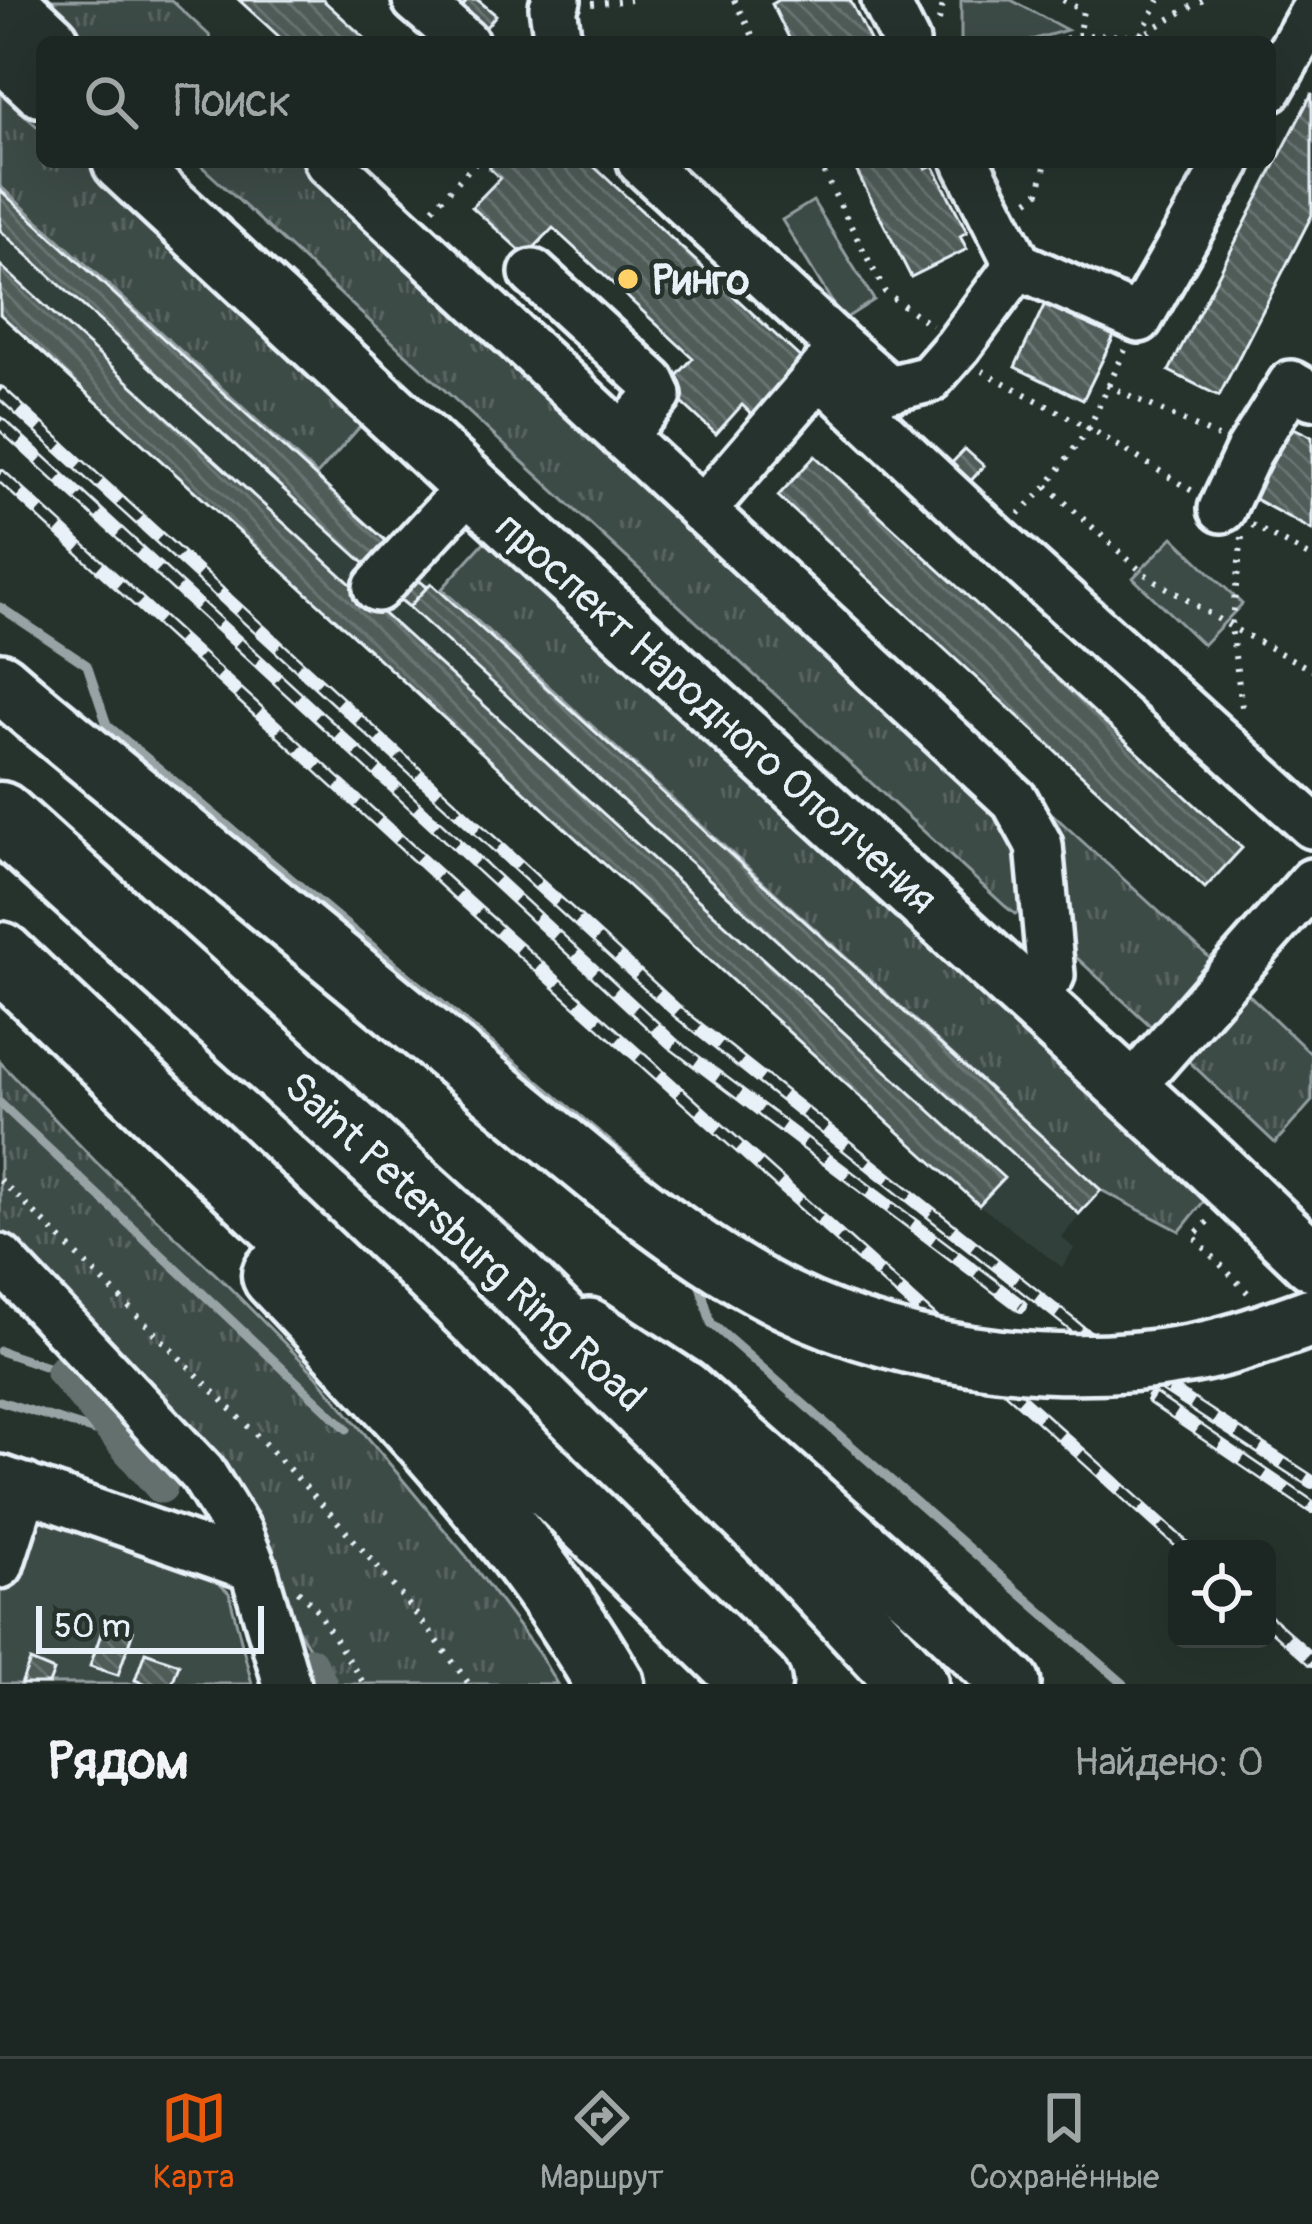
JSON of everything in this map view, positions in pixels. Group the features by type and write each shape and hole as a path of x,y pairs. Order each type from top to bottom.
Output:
{"highway":[{"name":"Saint Petersburg Ring Road","path":"0,816 512,1278 780,1541 914,1684"},
{"path":"8,964 168,1162 338,1341 494,1516 548,1586 610,1684"},
{"path":"8,964 757,1684"}],"main road":[{"path":"5,0 44,36"},
{"path":"0,49 36,82"},
{"name":"проспект Народного Ополчения","path":"128,168 471,486 1307,1235"},
{"name":"проспект Народного Ополчения","path":"174,168 797,746 1151,1065 1307,1235"},
{"path":"18,698 610,1184 673,1232 765,1289 818,1313 923,1347 1078,1364 1190,1354 1312,1317"},
{"path":"512,1278 684,1390 1011,1684"}],"street":[{"path":"416,0 457,36"},
{"path":"885,0 903,36"},
{"path":"1276,77 1312,14"},
{"path":"334,168 1016,801 1039,845 1051,975"},
{"path":"647,168 983,527 1312,825"},
{"path":"969,168 1018,265 1139,320 1225,168"},
{"path":"831,361 889,389 928,379 1018,265"},
{"path":"533,273 652,382 658,395 622,436"},
{"path":"702,512 831,361"},
{"path":"1222,509 1249,451 1291,384 1312,396"},
{"path":"377,588 471,486"},
{"path":"1151,1065 1312,882"},
{"path":"0,1258 202,1473 238,1531 253,1568 287,1684"},
{"path":"0,1565 15,1490 253,1568"}],"path":[{"path":"734,0 753,36"},
{"path":"1063,0 1082,11 1077,36"},
{"path":"1140,36 1159,0"},
{"path":"1140,36 1203,0"},
{"path":"425,216 470,168"},
{"path":"821,168 885,292 958,346 984,374 1089,428 1222,509"},
{"path":"1026,202 1039,192 1045,168"},
{"path":"1015,518 1046,486 1089,428 1139,320"},
{"path":"1107,385 1249,451"},
{"path":"1046,486 1144,573 1312,670"},
{"path":"1237,754 1244,707 1232,627 1244,521 1312,558"},
{"path":"0,1180 312,1492 416,1612 469,1684"},
{"path":"1209,1222 1193,1236 1255,1299"},
{"path":"253,1568 292,1584 314,1606 364,1684"}],"shaded area":[{"path":"0,190 1101,1190 1062,1237 1074,1249 1062,1267 979,1205 0,314"}],"green space":[{"path":"37,0 171,0 209,36 76,36"},
{"path":"961,0 1011,0 1067,30 1046,36 961,36"},
{"path":"0,93 36,126 36,168 110,168 372,413 317,475 0,186"},
{"path":"204,168 311,168 1006,809 1017,831 1026,903 1015,914"},
{"path":"813,201 874,300 843,320 782,220"},
{"path":"496,529 1208,1196 1180,1231 1101,1190 442,589"},
{"path":"1173,537 1242,604 1203,645 1133,578"},
{"path":"1047,809 1225,972 1165,1039 1076,957 1058,905"},
{"path":"1239,985 1312,1055 1312,1101 1275,1143 1178,1051"},
{"path":"0,1062 316,1375 466,1556 557,1684 331,1684 274,1589 0,1239"},
{"path":"0,1499 204,1569 229,1593 252,1684 0,1684"}],"building":[{"path":"239,0 323,0 362,36 278,36"},
{"path":"468,0 478,0 496,15 479,36 454,17"},
{"path":"779,0 850,0 868,36 788,36 772,4"},
{"path":"1312,93 1312,215 1219,396 1169,371"},
{"path":"489,168 595,168 806,363 756,418 742,405 716,434 666,388 693,358 553,228 526,256 472,207 500,178"},
{"path":"855,168 935,168 967,232 960,236 967,249 911,277"},
{"path":"0,190 396,550 375,573 0,230"},
{"path":"0,265 1004,1178 979,1205 0,314"},
{"path":"1048,297 1117,330 1083,400 1015,367"},
{"path":"1292,427 1312,437 1312,530 1253,498"},
{"path":"965,449 984,466 967,485 948,467"},
{"path":"815,456 1242,848 1205,888 778,496"},
{"path":"410,573 427,587 409,607 392,593"},
{"path":"431,583 1101,1190 1079,1214 409,607"},
{"path":"105,1622 133,1631 118,1675 90,1666"},
{"path":"145,1652 179,1664 172,1684 135,1680"},
{"path":"30,1661 54,1671 49,1684 21,1684"}],"waterway":[{"path":"0,607 87,665 107,725 674,1198"},
{"path":"0,1103 347,1429"},
{"path":"696,1272 711,1323 1124,1684"},
{"path":"0,1351 62,1372"},
{"path":"62,1372 161,1487"},
{"path":"0,1401 120,1439"},
{"path":"310,1663 321,1684"}],"railway":[{"path":"0,392 679,1013 1080,1331 1312,1482"},
{"path":"0,423 672,1043 1021,1306"},
{"path":"0,475 1177,1540"},
{"path":"1153,1399 1312,1507"},
{"path":"1276,1628 1312,1660"}],"place":[{"name":"Ринго","path":"628,279"}]}
